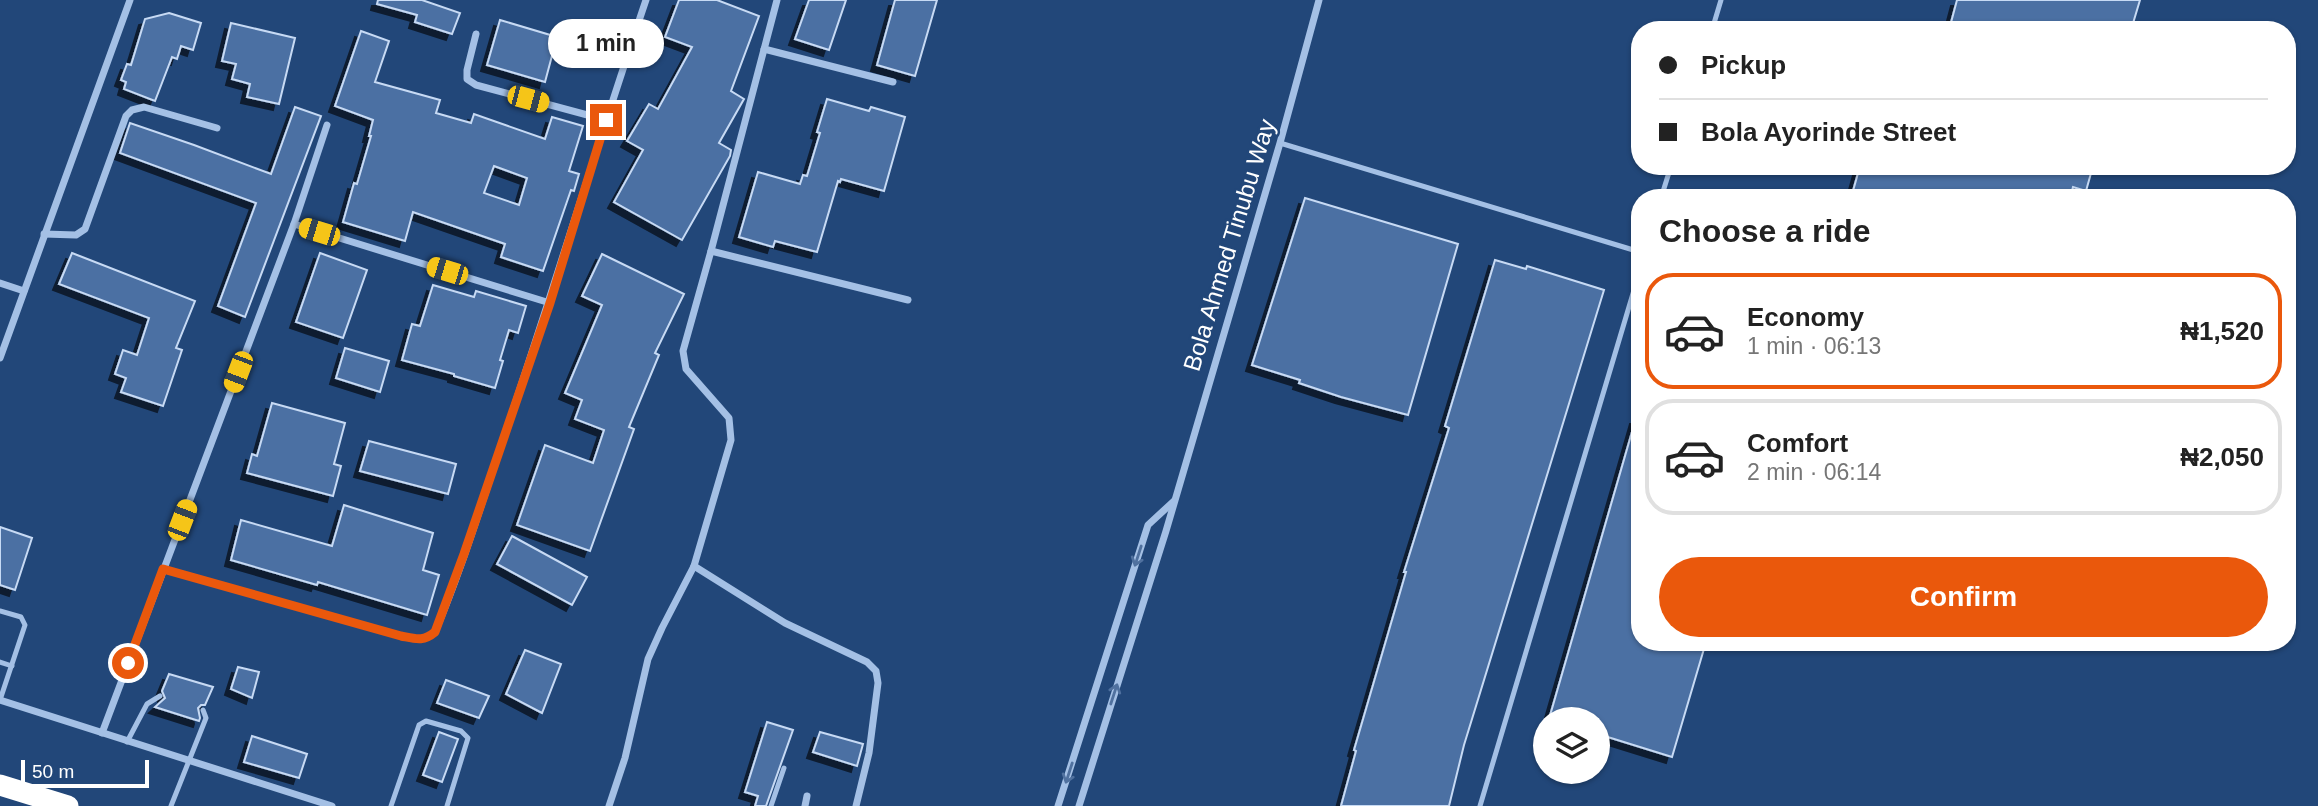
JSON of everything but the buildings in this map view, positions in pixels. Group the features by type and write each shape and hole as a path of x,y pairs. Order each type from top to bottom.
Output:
{"highway":[{"path":"0,785 68,806"}],"street":[{"path":"0,358 130,0"},
{"path":"163,569 401,636 427,638 435,632 550,303 646,0"},
{"path":"609,806 625,758 648,659 694,566 731,440 729,418 686,369 683,351 712,251 777,0"},
{"name":"Bola Ahmed Tinubu Way","path":"1080,806 1174,500 1319,0"},
{"path":"476,34 467,79 476,85 606,120"},
{"path":"764,49 893,82"},
{"path":"44,234 76,235 85,229 126,116 132,110 144,107 217,128"},
{"path":"102,733 294,224 327,125"},
{"path":"294,224 550,303"},
{"path":"712,251 908,300"},
{"path":"0,283 24,291"},
{"path":"1058,806 1148,525 1174,500"},
{"path":"694,566 785,623 867,662 876,671 878,683 869,753 856,806"},
{"path":"0,700 331,806"},
{"path":"805,806 807,796"}],"lane":[{"path":"1715,21 1721,0"},
{"path":"1280,142 1631,249"},
{"path":"1480,806 1631,300"},
{"path":"0,611 21,617 25,625 0,700"},
{"path":"0,662 12,666"},
{"path":"127,741 147,704 160,695"},
{"path":"171,806 206,718 203,710"},
{"path":"391,806 419,725 426,720 461,731 468,738 447,806"},
{"path":"771,806 784,768"}],"route":[{"path":"128,663 163,569 401,636 427,638 435,632 550,303 606,120"}]}
